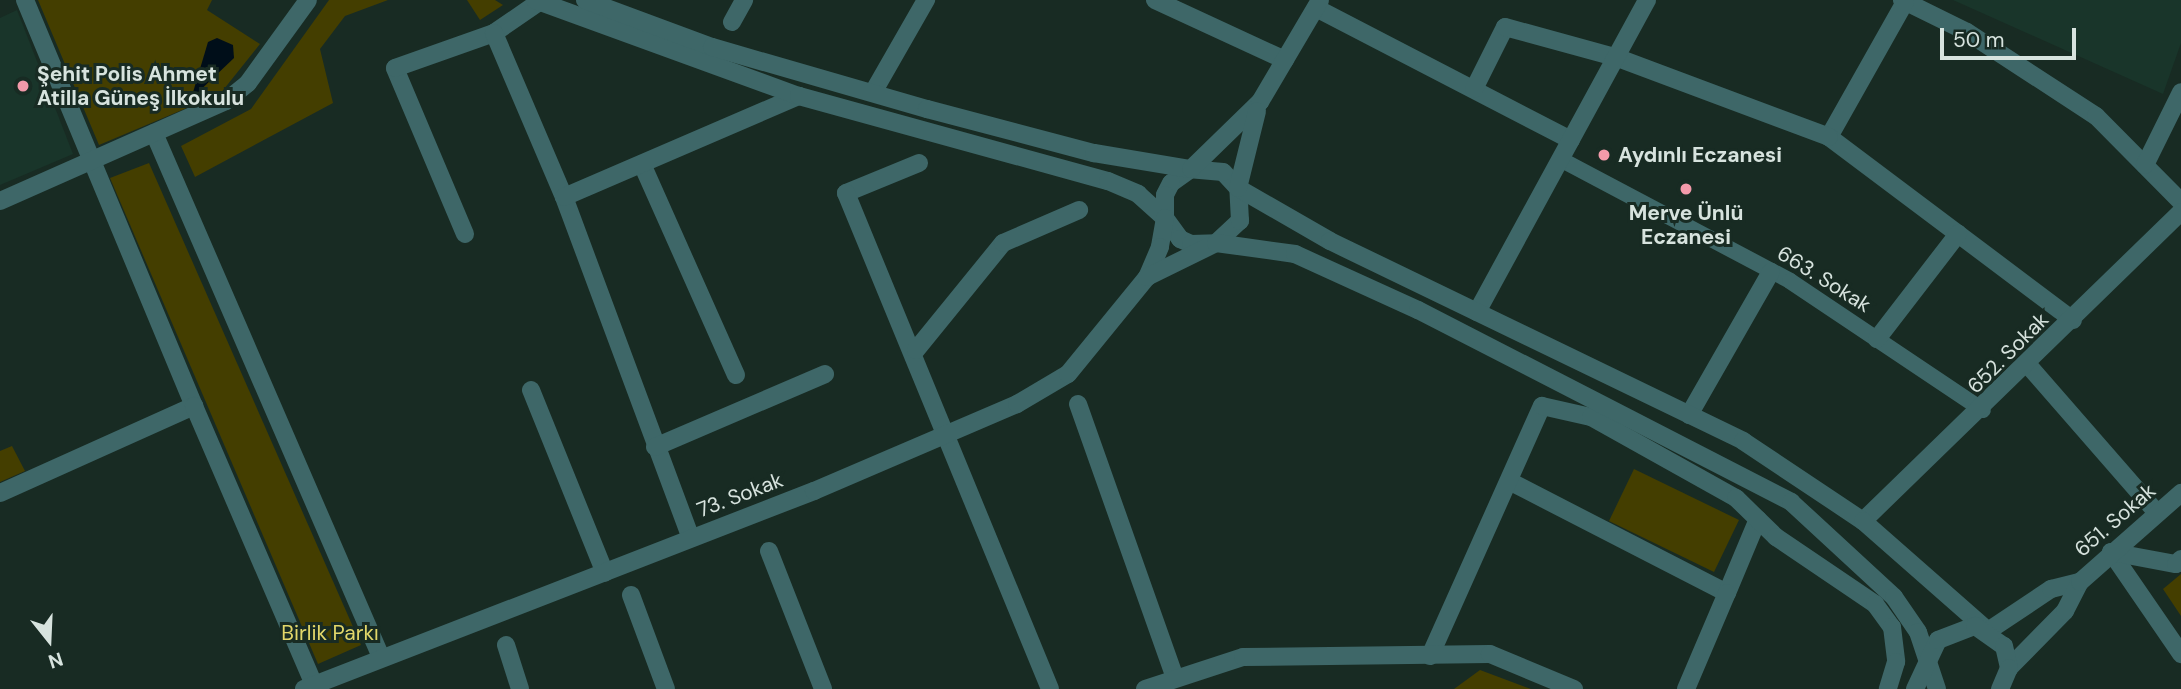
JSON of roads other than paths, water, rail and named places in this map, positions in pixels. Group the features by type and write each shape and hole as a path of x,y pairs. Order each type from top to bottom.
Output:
{"street":[{"path":"25,0 88,160 194,406 309,687"},
{"path":"0,201 226,101 248,83 307,0"},
{"path":"585,0 620,6 712,47 875,89 1094,153 1223,172 1238,188 1477,312 1743,441 1863,521 1988,631 2004,646 2013,689"},
{"path":"732,22 744,0"},
{"path":"875,89 926,0"},
{"path":"1155,0 1285,60"},
{"path":"1477,312 1618,58 1647,0"},
{"path":"465,234 395,68 494,33 537,1 799,96 1108,181 1165,218 1180,239 1295,254 1791,502 1894,597 1918,632 1937,689"},
{"path":"1829,137 1904,1 1967,32 2096,116 2181,202"},
{"path":"1147,277 1165,218 1171,183 1191,169 1260,102 1318,4 1571,140"},
{"path":"1474,89 1505,27 1618,58 1829,137 2073,320"},
{"path":"494,33 564,197 654,447 691,538"},
{"path":"2145,165 2181,92"},
{"path":"564,197 799,96"},
{"path":"1147,277 1216,243 1240,221 1238,188 1260,102"},
{"path":"154,134 381,657"},
{"name":"663. Sokak","path":"1560,159 1771,272 1983,410"},
{"path":"919,163 846,193 916,350 945,441 1050,689"},
{"path":"642,164 736,375"},
{"path":"916,350 1003,243 1079,210"},
{"name":"652. Sokak","path":"1863,521 1983,410 2181,212"},
{"path":"1877,339 1958,234"},
{"path":"1689,415 1771,272"},
{"name":"73. Sokak","path":"309,687 945,441 1068,374 1147,277"},
{"path":"2028,365 2157,513"},
{"path":"654,447 825,374"},
{"path":"1430,656 1553,382"},
{"path":"531,390 605,573"},
{"path":"1078,404 1174,675"},
{"path":"0,493 194,406"},
{"path":"1542,406 1591,417 1736,498 1758,519 1875,604 1892,627 1896,662 1888,689"},
{"path":"1509,481 1727,593"},
{"name":"651. Sokak","path":"2080,582 2181,493"},
{"path":"1686,689 1758,519"},
{"path":"769,551 823,689"},
{"path":"2111,552 2176,564 2181,559"},
{"path":"2111,552 2181,654"},
{"path":"1914,689 1949,631 1988,631 2051,589 2080,582"},
{"path":"2000,689 2009,668 2065,611 2080,582"},
{"path":"631,595 666,689"},
{"path":"506,645 520,689"},
{"path":"1145,689 1174,675 1243,657 1490,654 1574,689"}],"water":[{"path":"217,38 233,45 234,58 191,99 208,42"}],"place":[{"name":"Şehit Polis Ahmet Atilla Güneş İlkokulu","path":"23,86"},
{"name":"Aydınlı Eczanesi","path":"1604,155"},
{"name":"Merve Ünlü Eczanesi","path":"1686,189"}],"park label":[{"name":"Birlik Parkı","path":"330,633"}]}
